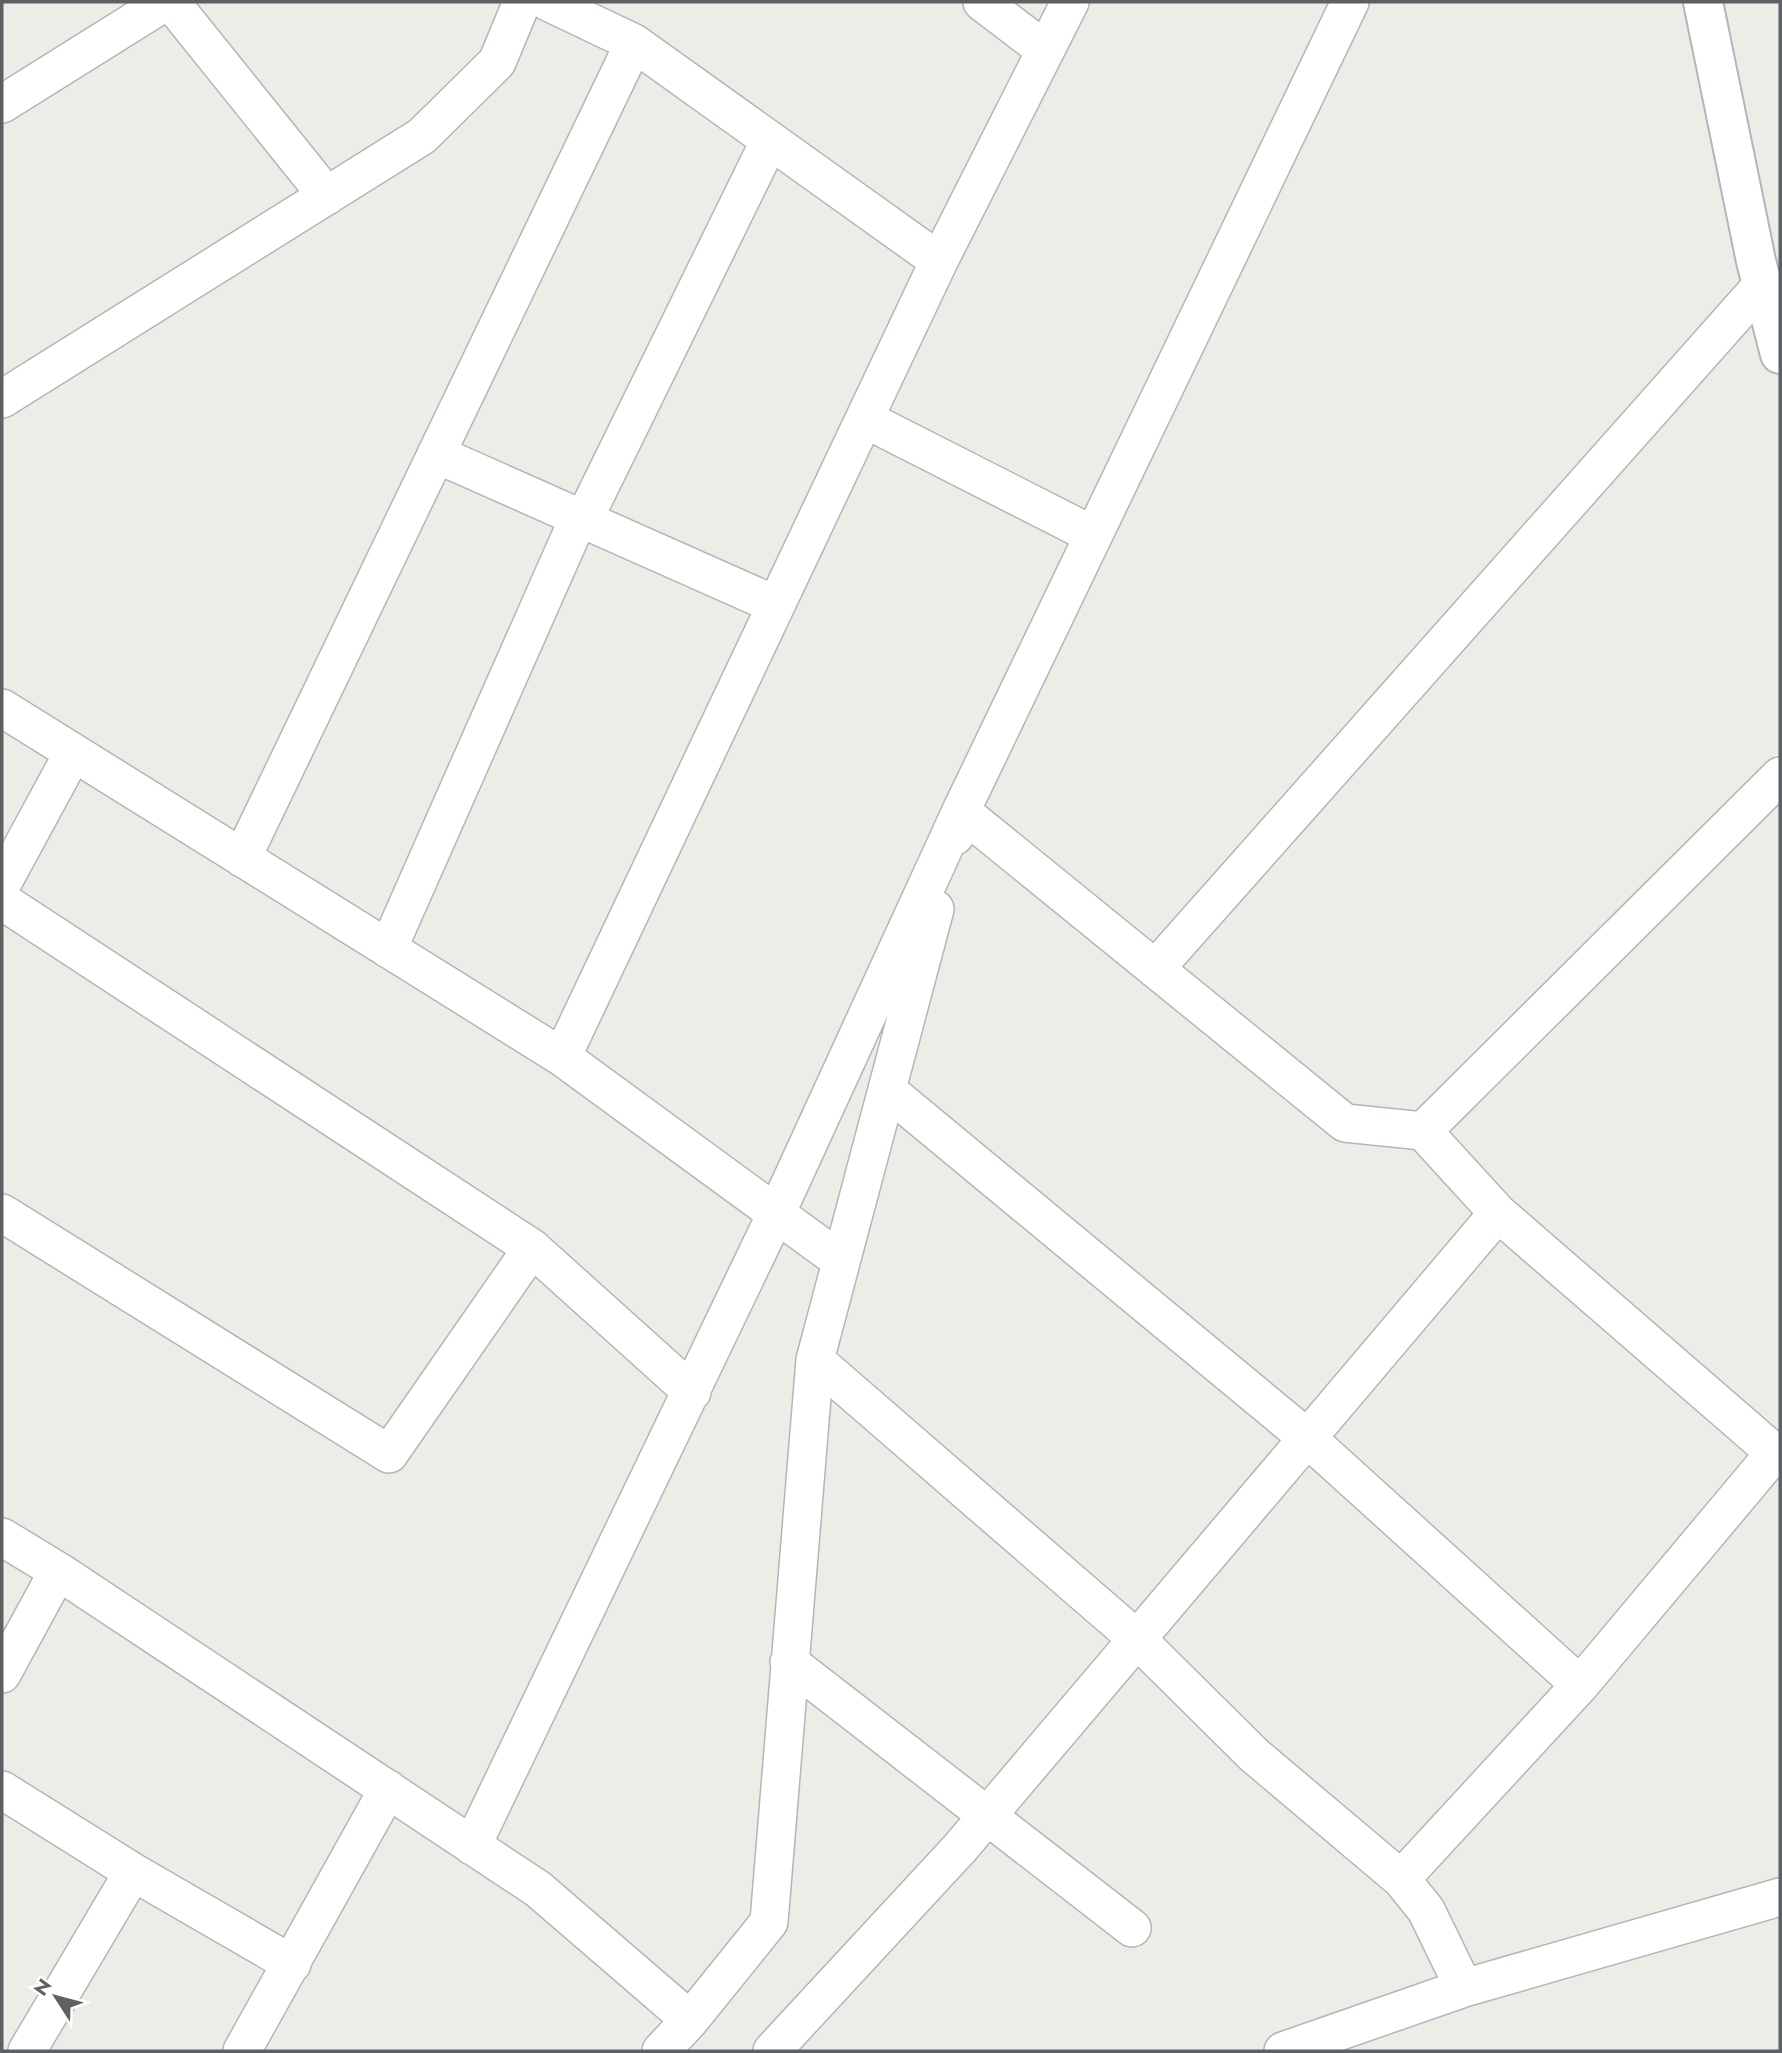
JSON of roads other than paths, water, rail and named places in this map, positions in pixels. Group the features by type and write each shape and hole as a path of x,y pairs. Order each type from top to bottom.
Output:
{"street":[{"path":"2,104 165,2"},
{"path":"171,2 327,195"},
{"path":"2,399 422,136 497,62 522,2"},
{"path":"548,2 634,43 939,261"},
{"path":"982,2 1045,50"},
{"path":"562,1057 939,261 1070,2"},
{"path":"472,1846 692,1392 961,811 1350,2"},
{"path":"1703,2 1762,285 1780,354"},
{"path":"242,858 634,43"},
{"path":"388,948 582,518 769,140"},
{"path":"1155,969 1762,285"},
{"path":"865,419 1093,535"},
{"path":"436,454 776,605"},
{"path":"2,708 562,1057 841,1261"},
{"path":"2,884 73,753"},
{"path":"1423,1132 1780,776"},
{"path":"961,811 1345,1123 1423,1132 1498,1213 1769,1451 1767,1462 1580,1685 1401,1879"},
{"path":"661,2051 690,2020 769,1922 815,1360 961,811"},
{"path":"2,901 532,1248 692,1392"},
{"path":"887,1090 1306,1437 1580,1685"},
{"path":"2,1213 389,1454 532,1248"},
{"path":"772,2051 988,1815 1498,1213"},
{"path":"815,1360 1137,1639 1254,1755 1401,1879 1426,1910 1464,1988"},
{"path":"2,1537 58,1571 538,1889 690,2020"},
{"path":"2,1674 58,1571"},
{"path":"789,1662 1132,1928"},
{"path":"242,2051 388,1789"},
{"path":"2,1790 133,1872 292,1964"},
{"path":"27,2051 133,1872"},
{"path":"1283,2051 1464,1988 1780,1897"}]}
